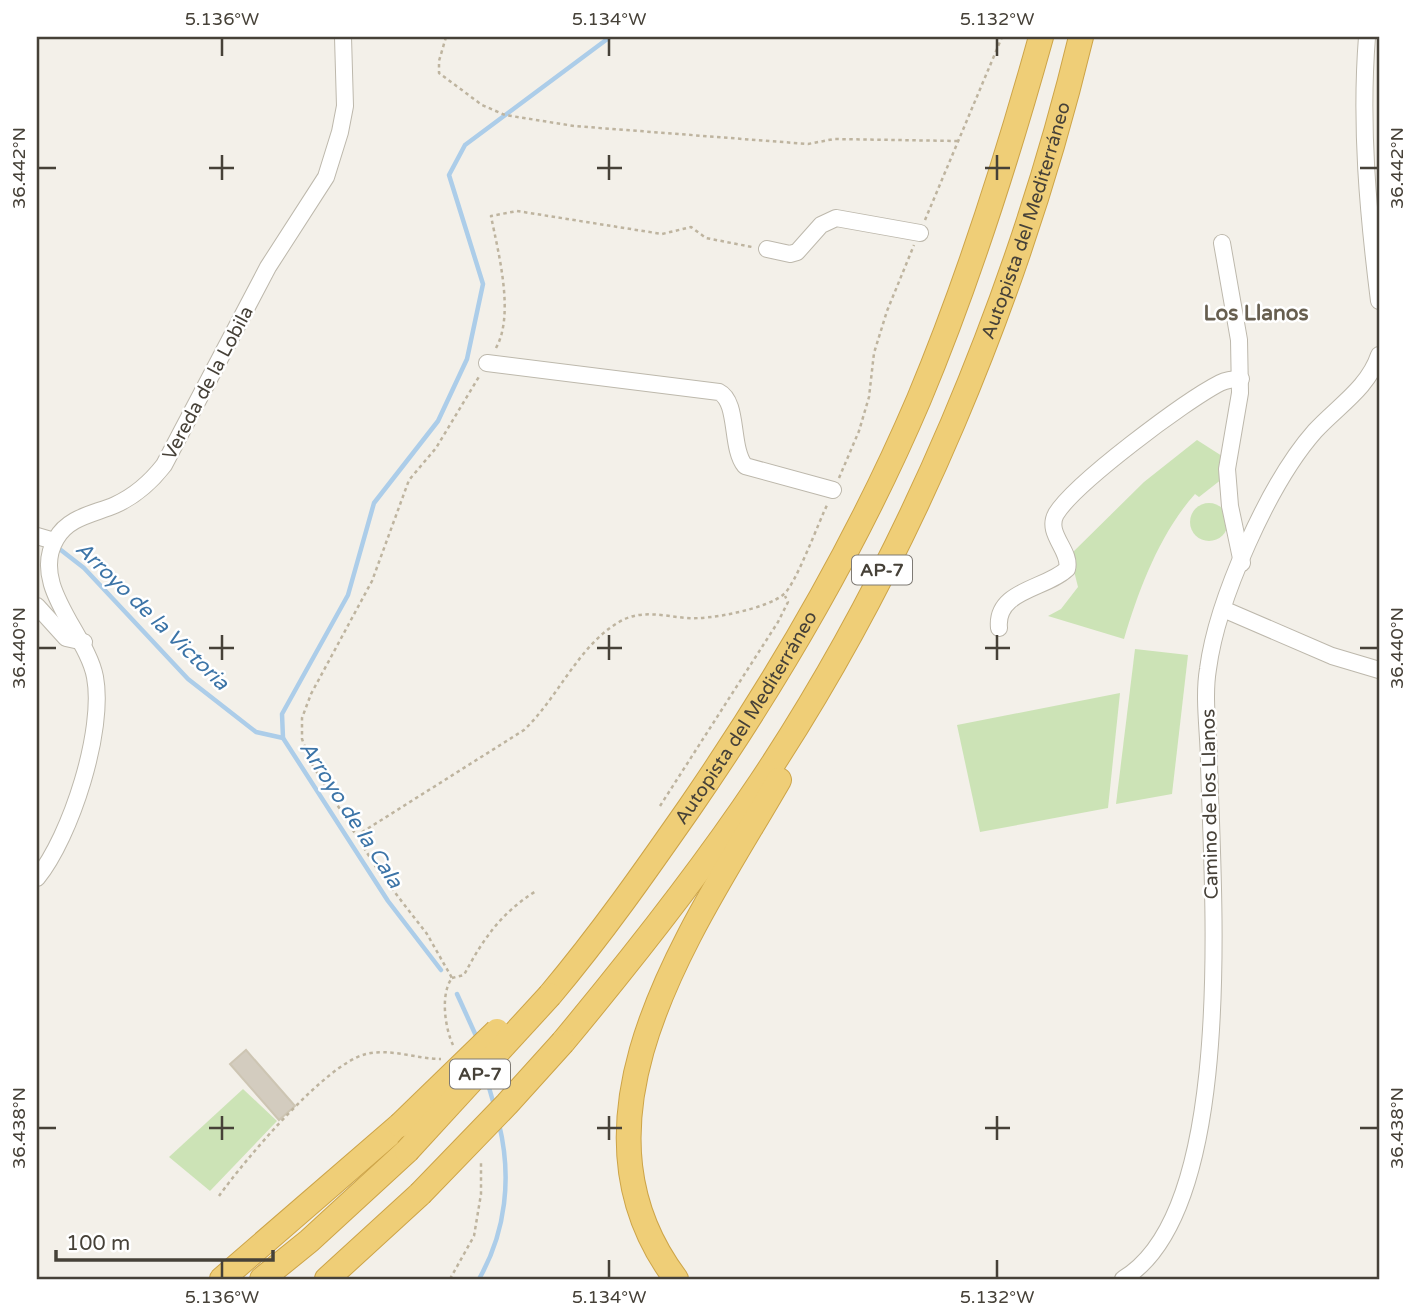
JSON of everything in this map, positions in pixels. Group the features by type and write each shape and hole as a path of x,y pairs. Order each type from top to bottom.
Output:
{"highway":[{"name":"Autopista del Mediterráneo","path":"262,1279 309,1241 407,1151 548,987 608,927 760,705 890,462 938,350 1009,149 1041,37"},
{"name":"Autopista del Mediterráneo","path":"327,1279 419,1194 563,1042 618,976 761,782 823,678 881,572 929,476 1028,228 1082,37"},
{"path":"676,1279 648,1230 633,1184 628,1128 638,1057 663,990 702,913 850,656 881,572"},
{"path":"222,1279 400,1125 548,987"}],"street":[{"name":"Vereda de la Lobila","path":"54,541 71,523 141,490 164,465 268,267 326,177 345,106 343,37"},
{"path":"1371,44 1365,157 1379,301"},
{"path":"768,249 790,254 797,252 821,225 836,218 920,233"},
{"path":"1222,243 1239,340 1241,379 1227,469 1230,506 1242,563"},
{"name":"Camino de los Llanos","path":"1123,1279 1133,1273 1163,1238 1182,1196 1198,1132 1212,1051 1207,670 1223,608 1274,487 1315,431 1366,381 1379,355"},
{"path":"487,363 719,392 728,400 740,458 745,466 834,490"},
{"path":"999,628 1001,611 1014,597 1067,569 1068,560 1054,525 1056,513 1108,464 1221,382 1241,379"},
{"path":"37,536 54,541 50,559 54,589 84,642 95,675 100,705 78,793 55,850 37,878"},
{"path":"37,606 66,638 84,642"},
{"path":"1223,608 1332,656 1379,670"}],"path":[{"path":"446,37 439,61 439,73 482,105 505,115 573,126 808,144 834,139 958,141"},
{"path":"356,836 524,730 542,713 599,639 621,621 649,613 691,618 720,615 764,604 784,594 859,431 869,397 874,353 887,311 1002,37"},
{"path":"452,978 427,934 356,836 310,761 302,739 302,718 311,694 372,581 409,480 436,448 499,344 503,316 503,275 491,216 517,211 662,234 691,227 706,238 768,249"},
{"path":"660,806 778,622 788,602 784,594"},
{"path":"446,986 452,978 464,975 491,928 513,906 536,891"},
{"path":"219,1196 239,1168 272,1133 313,1091 351,1059 384,1053 449,1059"}],"green space":[{"path":"1197,440 1222,456 1222,479 1199,497 1195,494 1171,526 1144,581 1124,639 1048,616 1061,609 1078,587 1070,555 1144,482"},
{"path":"1209,503 1222,509 1228,522 1222,535 1209,541 1196,535 1190,522 1196,509"},
{"path":"1135,649 1188,655 1172,794 1116,804"},
{"path":"1120,693 1108,808 980,832 957,725"},
{"path":"243,1089 277,1121 210,1191 169,1157"}],"building":[{"path":"246,1050 295,1106 279,1120 230,1064"}],"waterway":[{"name":"Arroyo de la Cala","path":"441,970 388,901 283,738 282,714 348,595 374,503 438,421 467,359 483,284 449,175 465,145 610,37"},
{"name":"Arroyo de la Victoria","path":"57,547 84,568 188,679 256,732 283,738"},
{"name":"Arroyo de la Cala","path":"457,994 477,1038"},
{"name":"Arroyo de la Cala","path":"486,1077 494,1105"},
{"name":"Arroyo de la Cala","path":"479,1279 495,1242 504,1204 505,1164 499,1124"}],"district":[{"name":"Los Llanos","path":"1256,313"}]}
